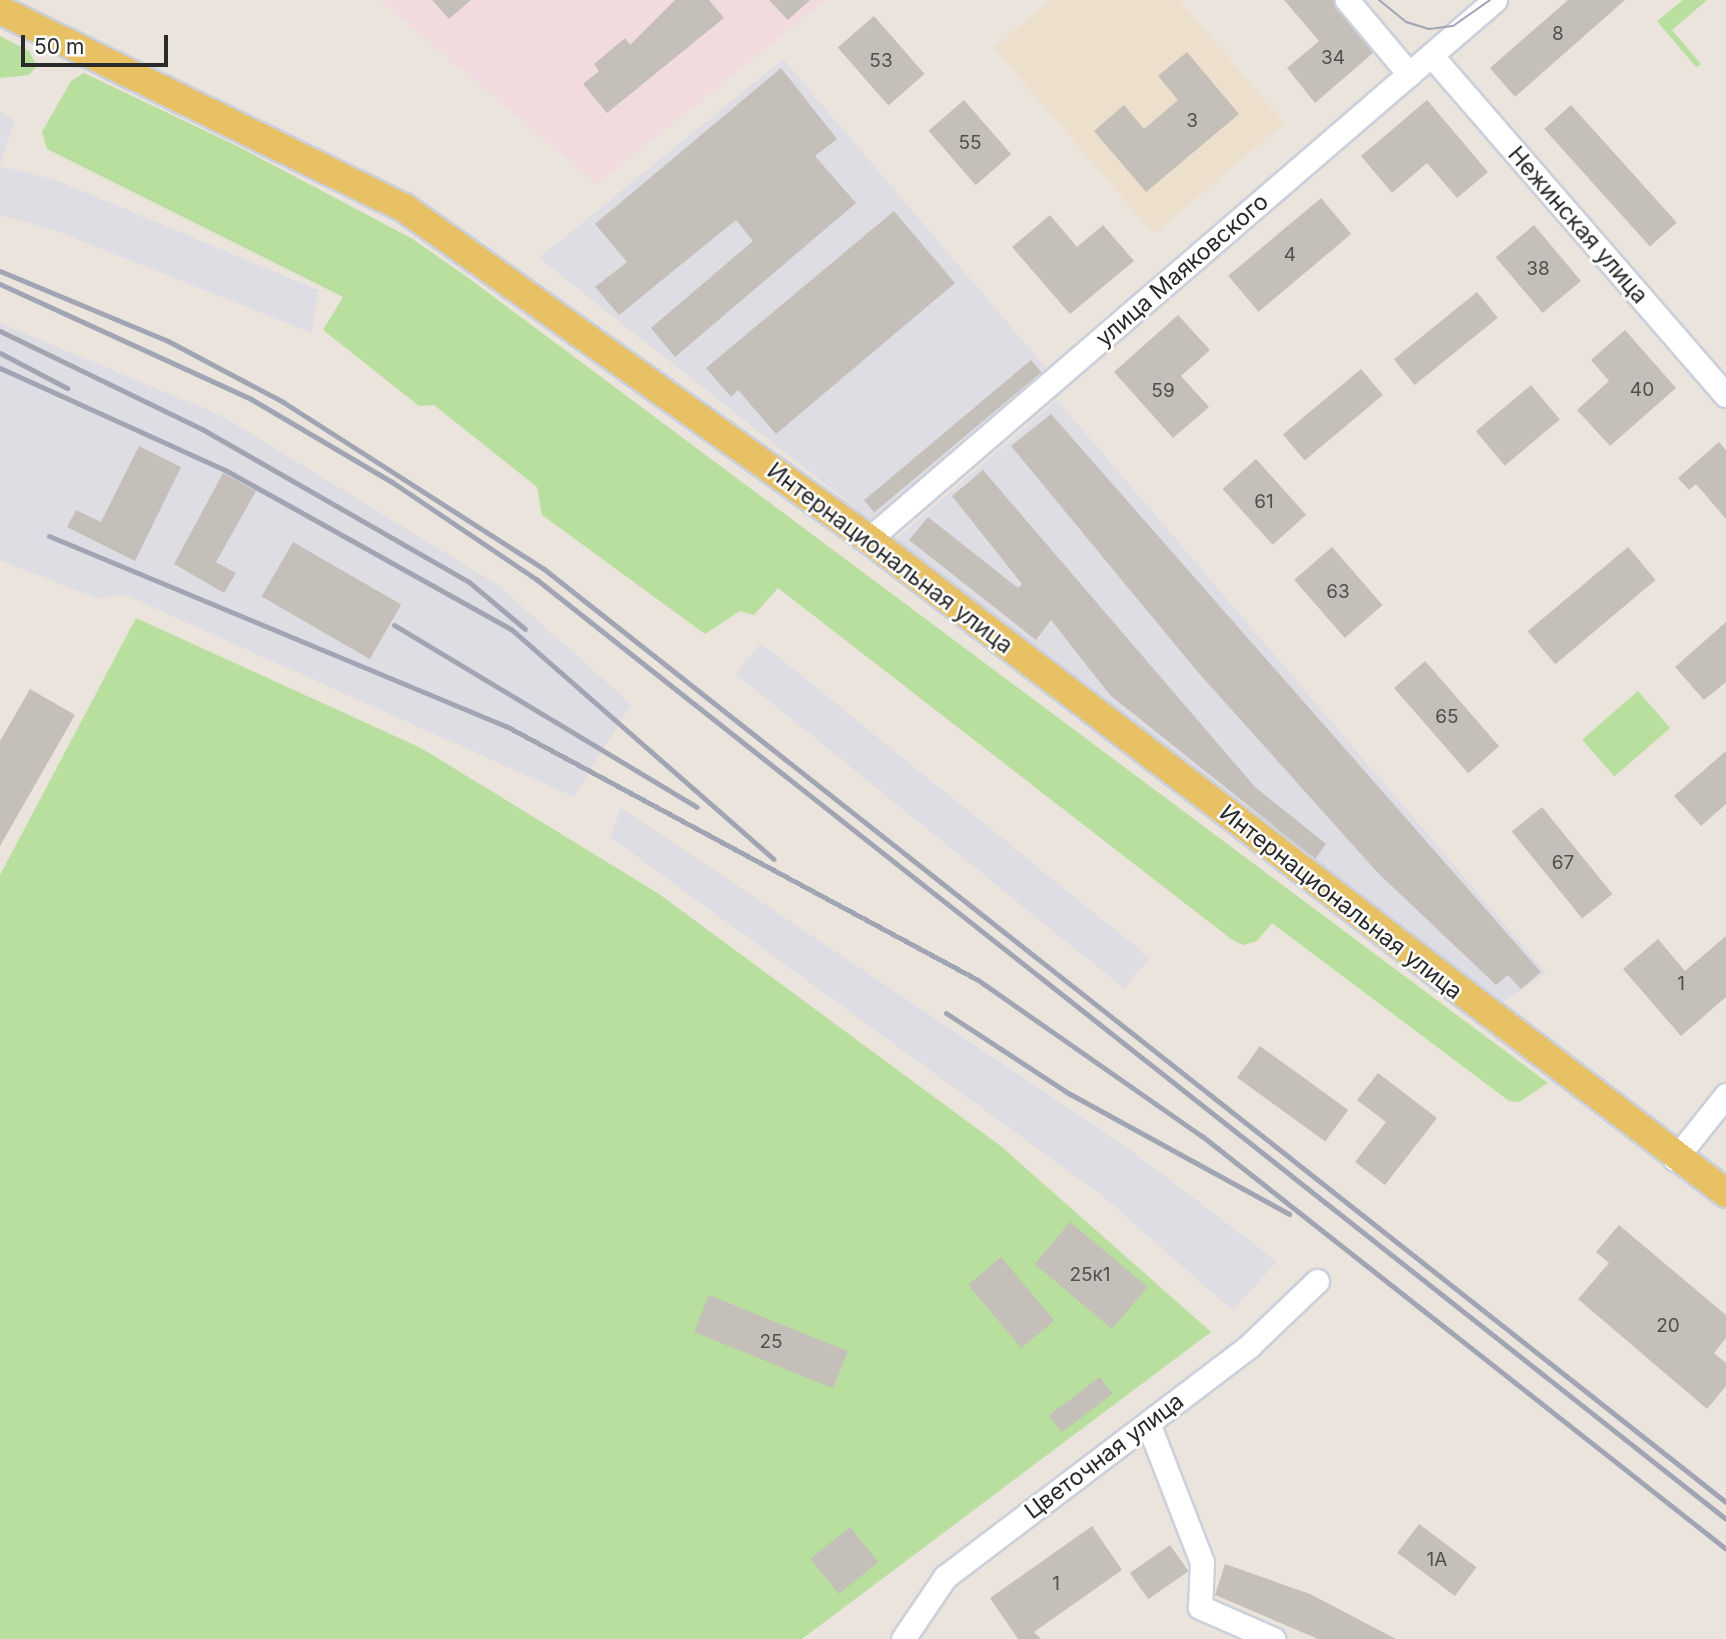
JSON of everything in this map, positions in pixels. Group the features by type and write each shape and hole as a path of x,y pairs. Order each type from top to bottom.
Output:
{"main road":[{"name":"Интернациональная улица","path":"0,10 403,207 869,539 1675,1159 1726,1193"}],"street":[{"path":"1348,0 1409,74"},
{"name":"улица Маяковского","path":"869,539 1495,0"},
{"name":"Нежинская улица","path":"1431,55 1726,395"},
{"path":"1675,1159 1726,1095"},
{"name":"Цветочная улица","path":"903,1639 945,1577 1249,1346 1317,1281"},
{"path":"1148,1423 1202,1562 1200,1607 1273,1639"}],"shaded area":[{"path":"380,0 826,0 597,184"},
{"path":"1050,0 1179,0 1284,123 1154,234 994,48"},
{"path":"783,59 1052,375 877,525 539,258"},
{"path":"0,112 15,120 0,165"},
{"path":"0,166 56,180 318,290 312,333 54,230 0,215"},
{"path":"0,323 222,416 498,585 631,704 574,797 123,594 99,599 0,560"},
{"path":"1057,400 1546,973 1501,1004 896,539"},
{"path":"761,643 1150,958 1124,989 736,674"},
{"path":"621,808 1118,1141 1277,1261 1233,1311 1104,1197 610,837"}],"green space":[{"path":"1683,0 1707,0 1672,30 1701,64 1696,67 1657,21"},
{"path":"0,36 29,51 37,66 29,75 0,78"},
{"path":"84,73 237,146 411,238 467,277 1548,1083 1519,1102 1509,1101 1272,923 1257,941 1243,945 1231,939 778,588 754,615 740,611 705,634 542,515 537,487 434,405 419,406 323,330 343,297 47,149 42,132 71,81"},
{"path":"136,618 421,748 659,894 1002,1147 1211,1332 802,1639 0,1639 0,875"},
{"path":"1638,691 1670,728 1614,777 1582,740"}],"building":[{"path":"432,0 471,0 449,19"},
{"path":"675,0 709,0 724,18 607,113 583,84 599,71 594,64 625,38 630,45"},
{"path":"769,0 810,0 788,20"},
{"path":"1284,0 1333,0 1373,53 1315,103 1287,68 1319,41"},
{"path":"1568,0 1625,0 1515,97 1490,68"},
{"path":"874,16 925,74 888,106 838,47"},
{"path":"1187,52 1239,114 1146,192 1094,131 1124,105 1144,129 1178,100 1158,76"},
{"path":"781,68 837,139 815,156 856,203 675,357 651,328 753,241 736,220 619,315 595,287 627,262 595,224"},
{"path":"964,100 1011,154 976,185 929,131"},
{"path":"1427,100 1488,172 1457,198 1427,163 1392,193 1361,156"},
{"path":"1571,105 1677,222 1650,247 1544,129"},
{"path":"1321,198 1351,234 1259,312 1228,276"},
{"path":"894,211 955,283 776,434 738,390 731,397 706,368"},
{"path":"1050,215 1077,247 1103,225 1134,261 1070,314 1012,247"},
{"path":"1534,225 1581,281 1543,313 1496,257"},
{"path":"1477,292 1498,318 1415,385 1394,359"},
{"path":"1178,315 1210,350 1181,376 1209,407 1173,438 1114,372"},
{"path":"1625,330 1676,388 1610,446 1577,410 1609,381 1591,360"},
{"path":"1031,360 1041,372 874,512 864,500"},
{"path":"1361,369 1383,395 1305,461 1283,435"},
{"path":"1531,385 1560,419 1505,466 1476,431"},
{"path":"1051,414 1541,972 1521,989 1508,975 1496,985 1377,872 1196,670 1011,446"},
{"path":"1719,442 1726,450 1726,519 1696,484 1689,490 1678,478"},
{"path":"139,446 181,467 135,561 67,527 76,510 101,522"},
{"path":"1256,459 1306,515 1273,545 1223,489"},
{"path":"983,470 1255,787 1326,844 1315,859 1110,695 1051,620 1036,640 909,540 928,517 1018,588 1022,584 952,496"},
{"path":"223,473 256,491 216,562 236,573 224,593 174,564"},
{"path":"293,542 401,604 370,659 262,597"},
{"path":"1332,547 1383,605 1345,638 1294,580"},
{"path":"1628,547 1656,580 1555,664 1528,631"},
{"path":"1726,622 1726,682 1704,700 1675,667"},
{"path":"1425,661 1499,746 1468,773 1394,688"},
{"path":"30,689 75,715 0,846 0,741"},
{"path":"1726,751 1726,804 1701,826 1674,796"},
{"path":"1542,807 1612,894 1582,919 1512,832"},
{"path":"1726,936 1726,997 1681,1036 1623,969 1658,939 1685,971"},
{"path":"1260,1046 1348,1110 1325,1142 1237,1078"},
{"path":"1378,1073 1437,1118 1385,1185 1355,1162 1386,1122 1357,1100"},
{"path":"1070,1222 1147,1287 1112,1329 1035,1264"},
{"path":"1619,1225 1726,1315 1726,1338 1714,1353 1726,1363 1726,1386 1707,1409 1578,1299 1609,1263 1596,1252"},
{"path":"1001,1257 1054,1321 1021,1348 968,1285"},
{"path":"709,1295 848,1351 833,1388 694,1332"},
{"path":"1100,1377 1113,1394 1062,1432 1049,1416"},
{"path":"1419,1524 1477,1567 1455,1596 1397,1553"},
{"path":"1092,1526 1122,1570 1034,1632 1041,1639 1018,1639 990,1598"},
{"path":"850,1527 878,1562 839,1594 810,1559"},
{"path":"1170,1545 1188,1571 1148,1599 1130,1573"},
{"path":"1225,1564 1310,1594 1396,1639 1318,1639 1215,1595"}],"tram line":[{"path":"1379,0 1406,22 1429,29 1453,26 1490,0"}],"railway":[{"path":"0,271 168,341 283,402 544,569 1726,1502"},
{"path":"0,284 251,399 392,482 536,579 1726,1519"},
{"path":"0,331 202,429 469,582 525,629"},
{"path":"0,353 67,388"},
{"path":"0,368 225,470 511,629 774,859"},
{"path":"49,536 506,726 978,980 1202,1136 1726,1549"},
{"path":"394,625 697,807"},
{"path":"946,1013 1070,1094 1289,1214"}]}
